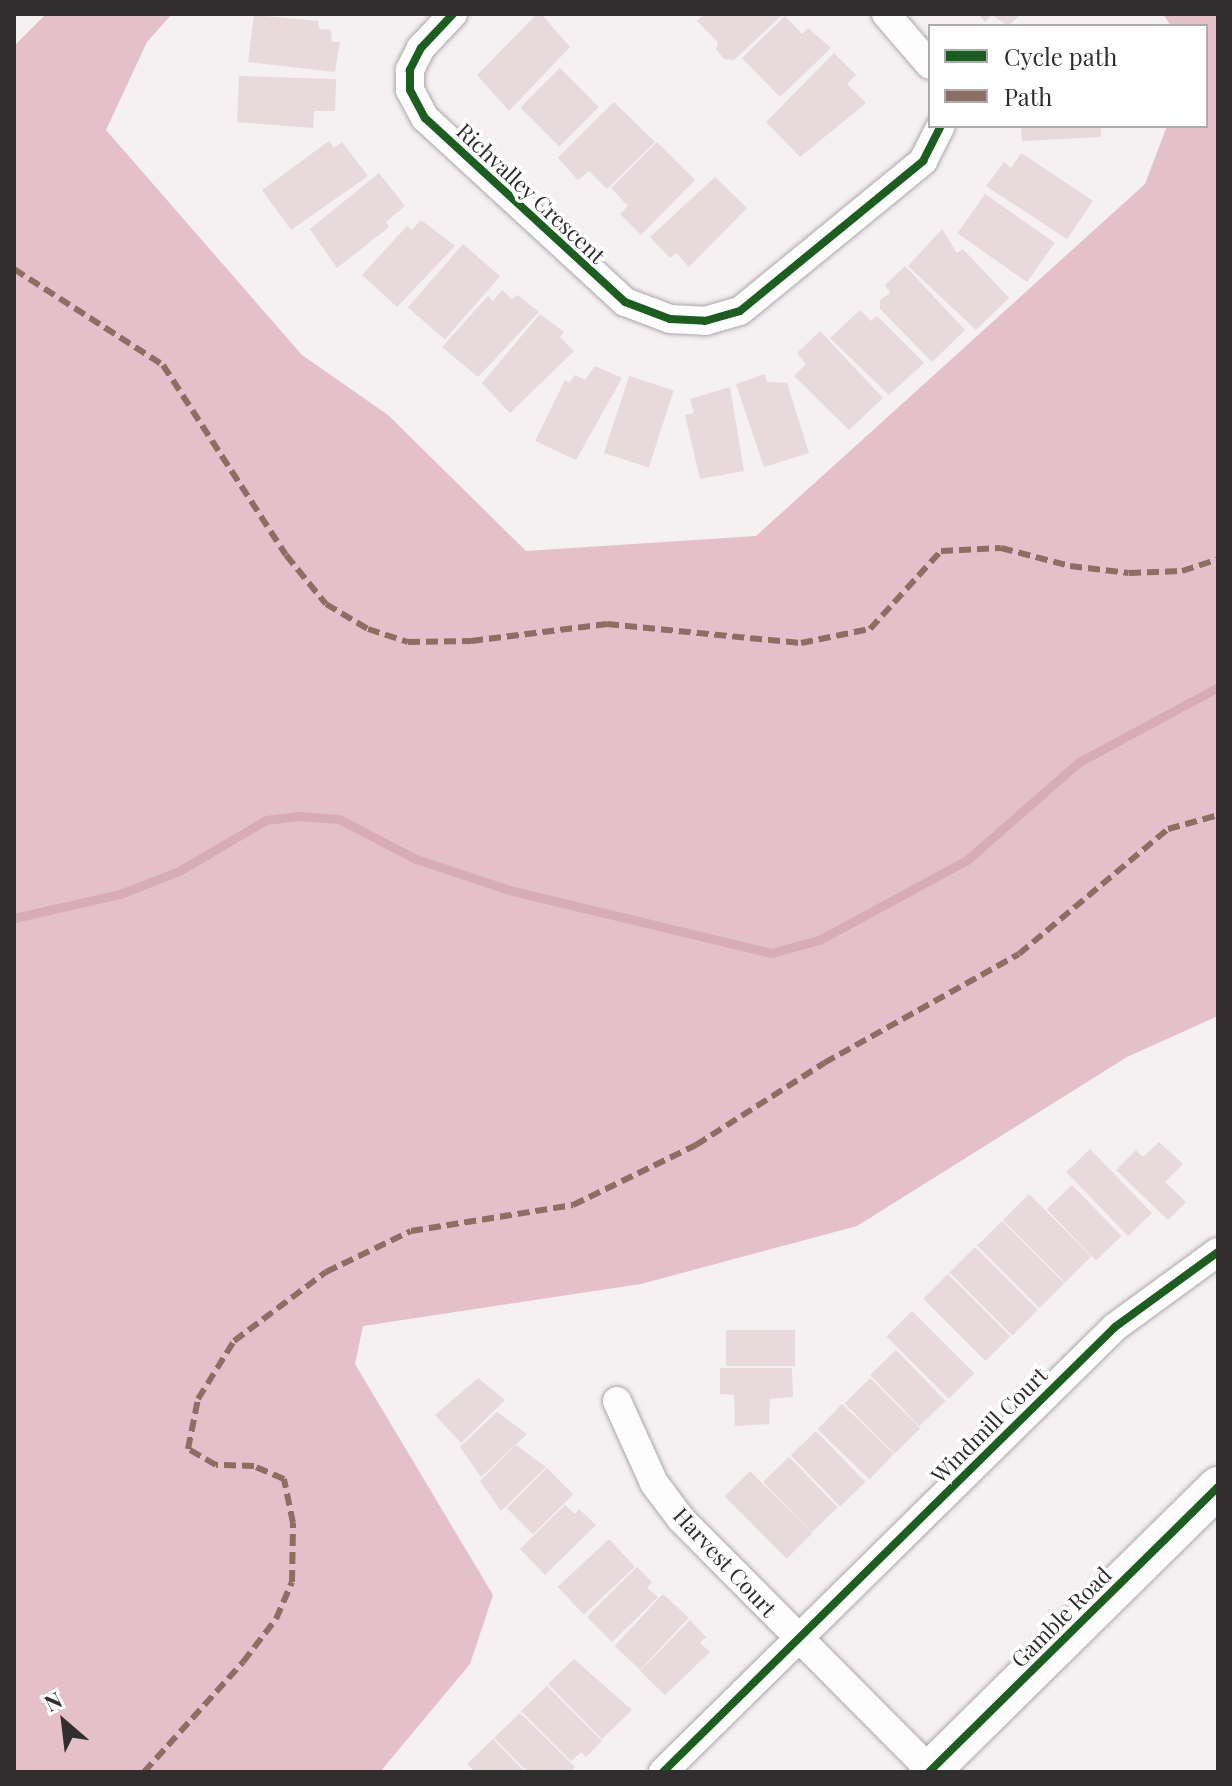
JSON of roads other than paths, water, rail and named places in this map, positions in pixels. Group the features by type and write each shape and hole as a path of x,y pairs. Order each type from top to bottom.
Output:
{"main road":[{"name":"Gamble Road","path":"930,1771 1218,1487"}],"street":[{"name":"Richvalley Crescent","path":"453,14 421,48 410,70 410,90 425,118 625,302 670,319 705,321 740,311 923,161 940,128"},
{"path":"886,14 928,63"},
{"name":"Windmill Court","path":"663,1772 1115,1327 1218,1252"},
{"name":"Harvest Court","path":"617,1401 654,1483 672,1507 930,1771"}],"waterway":[{"path":"14,918 120,894 179,871 266,820 297,816 339,819 416,859 513,891 771,953 819,940 967,860 1079,762 1218,687"}]}
